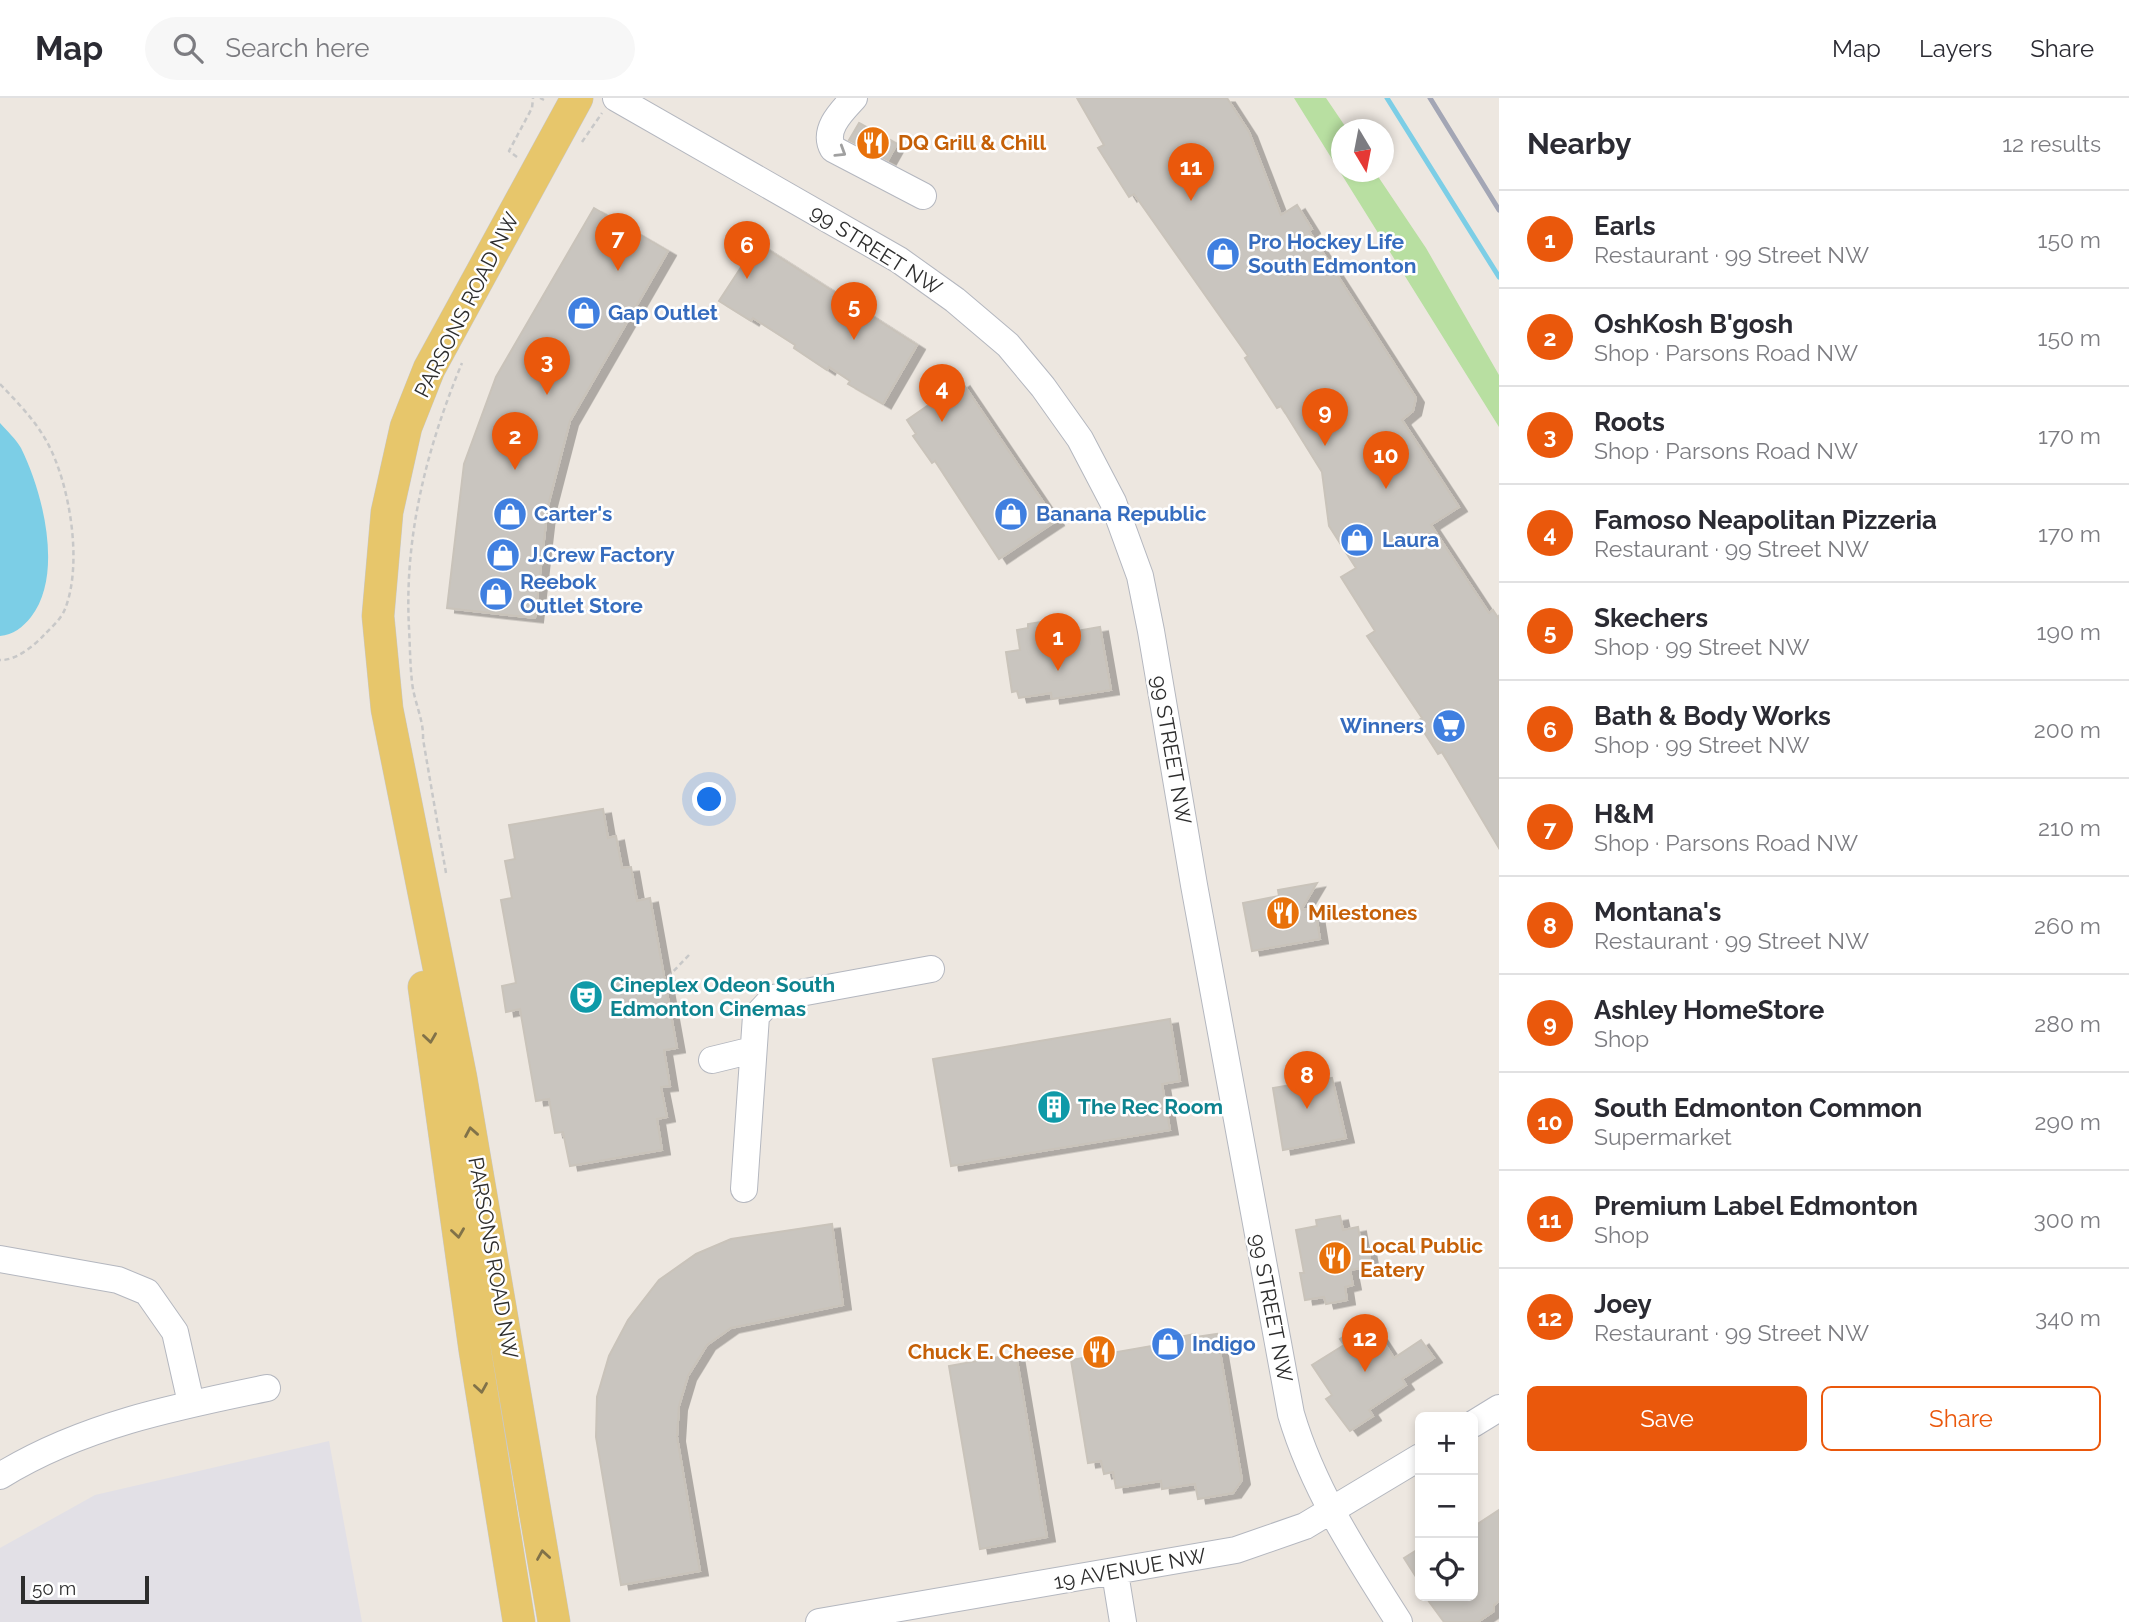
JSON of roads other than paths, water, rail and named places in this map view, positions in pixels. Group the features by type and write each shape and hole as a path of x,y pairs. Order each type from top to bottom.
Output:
{"main road":[{"name":"PARSONS ROAD NW","path":"554,1622 471,1130 422,897 387,709 378,616 380,565 394,477 405,427 429,369 591,117"},
{"name":"PARSONS ROAD NW","path":"422,897 424,1000 479,1376 519,1622"}],"street":[{"name":"99 STREET NW","path":"616,98 899,260 955,300 1008,345 1043,387 1080,439 1113,502 1140,576 1152,631 1194,885 1291,1413 1302,1450 1333,1511 1399,1622"},
{"path":"854,98 834,124 830,134 833,149 923,196"},
{"path":"744,1189 756,1016 773,998 931,969"},
{"path":"712,1060 753,1050"},
{"path":"0,1259 118,1280 147,1292 176,1332 191,1403"},
{"path":"0,1476 38,1452 99,1429 191,1403 267,1388"},
{"path":"1478,1421 1499,1408"},
{"name":"19 AVENUE NW","path":"819,1622 1236,1550 1283,1535 1333,1511 1415,1460"},
{"path":"1115,1573 1123,1622"}],"water":[{"path":"0,423 19,445 29,466 43,510 48,557 41,599 31,617 17,630 0,636"}],"waterway":[{"path":"1387,98 1499,277"}],"railway":[{"path":"1430,98 1499,210"}],"place":[{"name":"DQ Grill & Chill","path":"873,143"},
{"name":"Premium Label Edmonton","path":"1191,201"},
{"name":"Pro Hockey Life South Edmonton","path":"1223,254"},
{"name":"H&M","path":"618,271"},
{"name":"Bath & Body Works","path":"747,279"},
{"name":"Gap Outlet","path":"584,313"},
{"name":"Skechers","path":"854,340"},
{"name":"Roots","path":"547,395"},
{"name":"Famoso Neapolitan Pizzeria","path":"942,422"},
{"name":"Ashley HomeStore","path":"1325,446"},
{"name":"OshKosh B'gosh","path":"515,470"},
{"name":"South Edmonton Common","path":"1386,489"},
{"name":"Carter's","path":"510,514"},
{"name":"Banana Republic","path":"1011,514"},
{"name":"Laura","path":"1357,540"},
{"name":"J.Crew Factory","path":"503,555"},
{"name":"Reebok Outlet Store","path":"496,594"},
{"name":"Earls","path":"1058,671"},
{"name":"Winners","path":"1449,726"},
{"name":"Milestones","path":"1283,913"},
{"name":"Cineplex Odeon South Edmonton Cinemas","path":"586,997"},
{"name":"The Rec Room","path":"1054,1107"},
{"name":"Montana's","path":"1307,1109"},
{"name":"Local Public Eatery","path":"1335,1258"},
{"name":"Indigo","path":"1168,1344"},
{"name":"Chuck E. Cheese","path":"1099,1352"},
{"name":"Joey","path":"1365,1372"}]}
